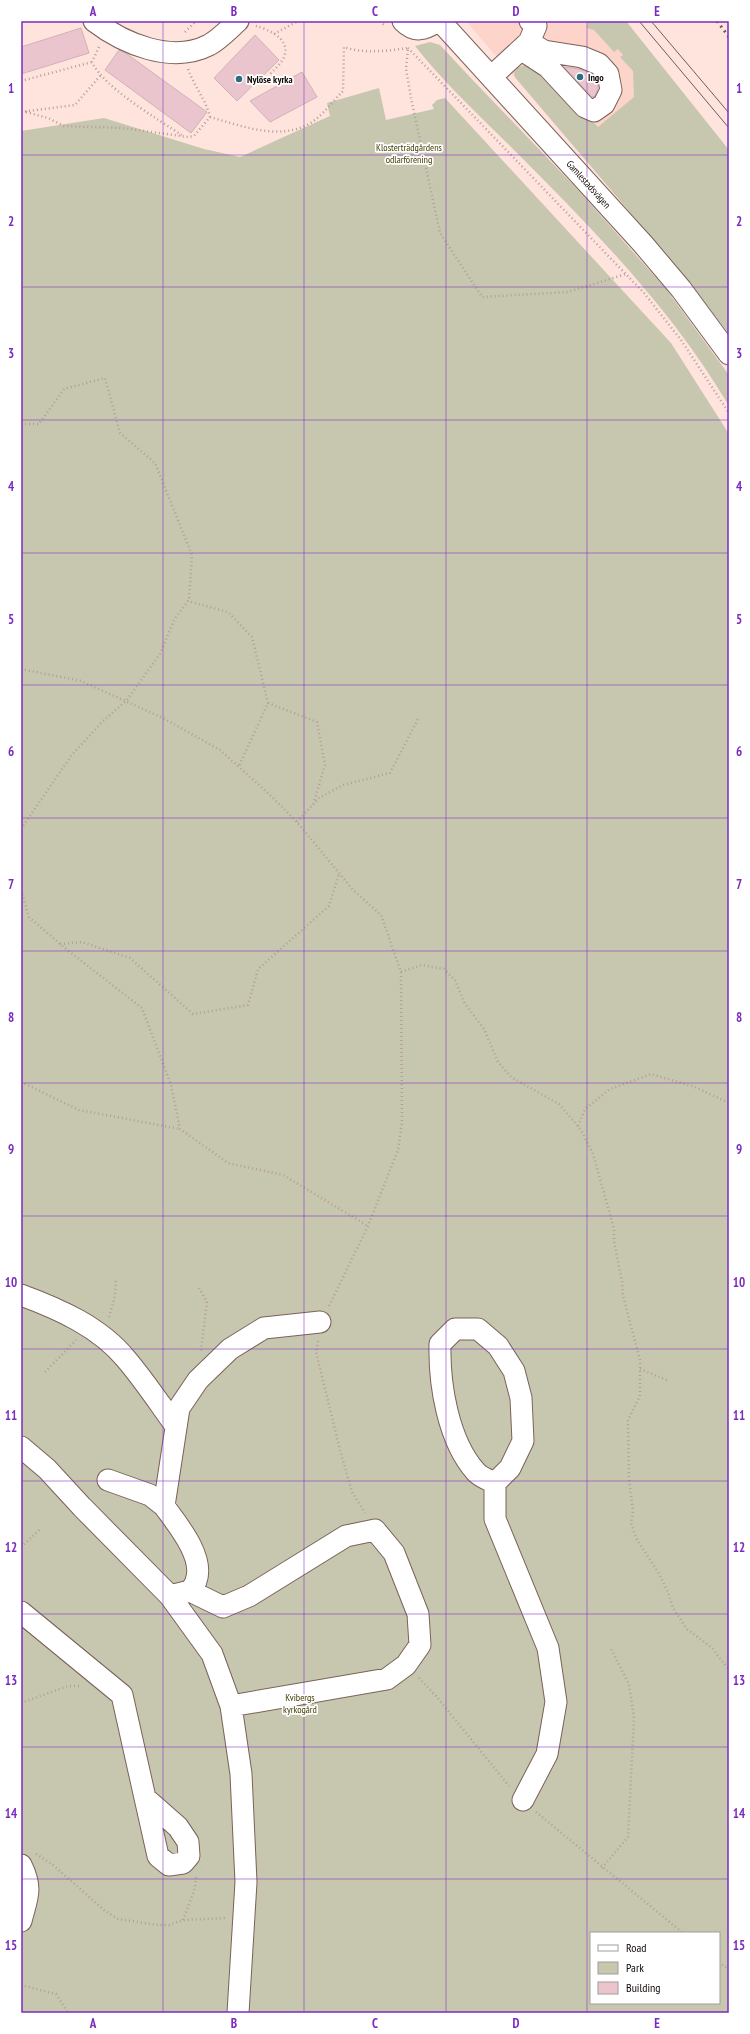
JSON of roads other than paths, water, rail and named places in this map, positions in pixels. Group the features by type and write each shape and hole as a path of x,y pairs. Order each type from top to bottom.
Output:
{"street":[{"path":"94,21 119,36 145,47 162,52 183,52 210,44 245,23"},
{"name":"Gamlestadsvägen","path":"403,21 410,28 419,30 439,21 643,244 681,289 729,354"},
{"path":"491,77 531,32"},
{"path":"21,1295 52,1306 95,1332 126,1358 175,1425"},
{"path":"164,1506 172,1457 175,1425 179,1408 198,1380 230,1349 264,1328 320,1322"},
{"path":"495,1483 477,1474 463,1454 447,1414 440,1362 440,1344 455,1329 478,1329 498,1346 514,1371 521,1398 523,1441 510,1468 495,1483 495,1518 548,1648 556,1702 547,1754 523,1800"},
{"path":"21,1447 47,1469 82,1507 170,1596 212,1654 231,1706 242,1774 246,1882 238,2013"},
{"path":"108,1480 150,1495 164,1506 187,1538 198,1564 197,1580 190,1592"},
{"path":"170,1596 190,1592 222,1607 249,1596 346,1536 375,1530 394,1553 418,1614 420,1645 406,1665 387,1679 231,1706"},
{"path":"21,1612 122,1695 145,1798 158,1856 169,1865 183,1862 189,1856 188,1842 178,1827 145,1798"},
{"path":"21,1921 29,1889 27,1859"}],"tram line":[{"path":"639,21 729,128"},
{"path":"651,21 729,113"}],"railway":[{"path":"717,21 729,37"}],"place":[{"name":"Ingo","path":"580,77"},
{"name":"Nylöse kyrka","path":"239,79"}],"park label":[{"name":"Klosterträdgårdens odlarförening","path":"409,152"},
{"name":"Kvibergs kyrkogård","path":"300,1702"}]}
